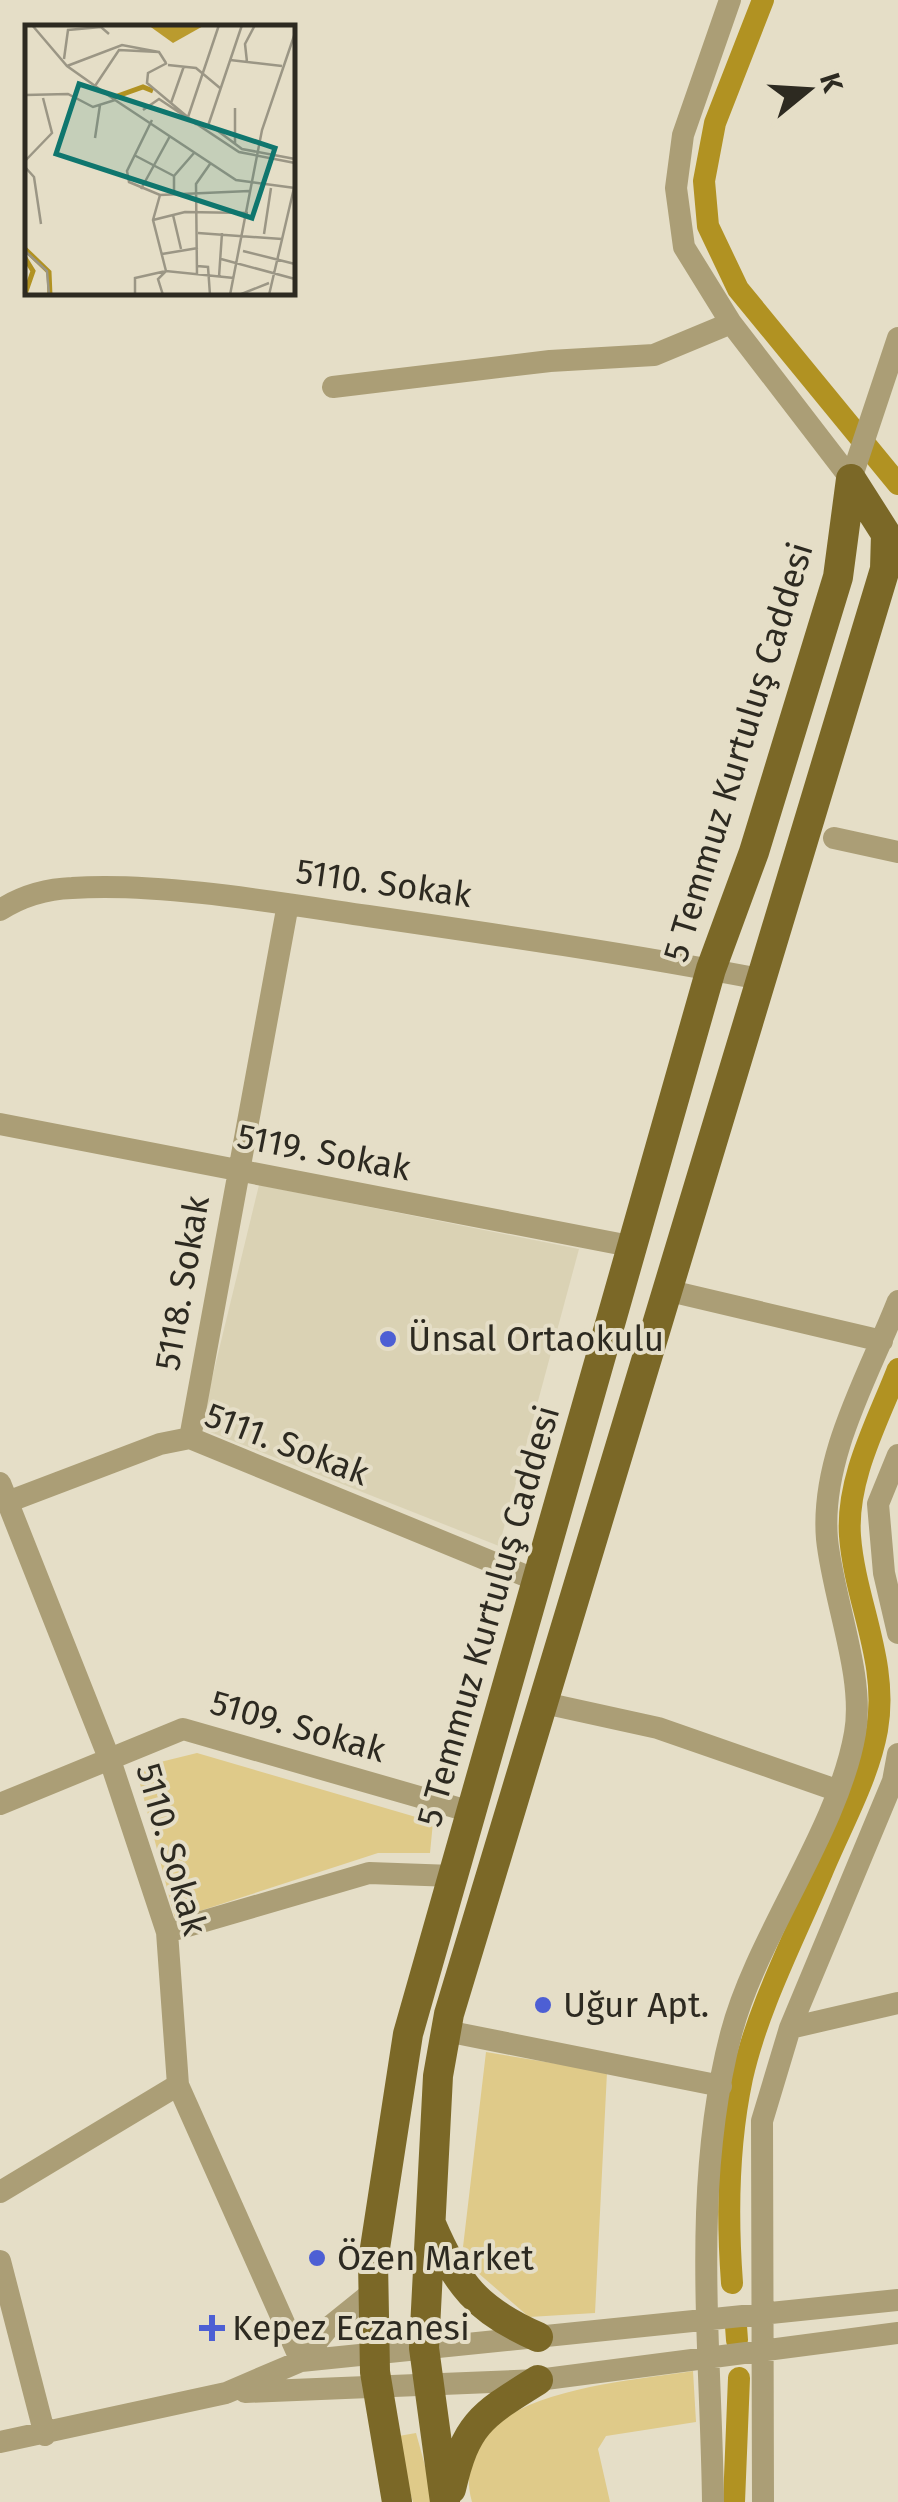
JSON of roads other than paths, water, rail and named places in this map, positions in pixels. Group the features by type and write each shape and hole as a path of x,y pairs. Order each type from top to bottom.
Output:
{"main road":[{"name":"5 Temmuz Kurtuluş Caddesi","path":"397,2502 377,2390 374,2291 384,2172 408,2034 468,1811 635,1247 710,969 754,852 838,577 851,478"},
{"path":"447,2502 424,2348 438,2076 446,2032 474,1923 670,1291 885,569 886,534 851,478"},
{"path":"595,1382 637,1399"},
{"path":"429,2220 465,2290 495,2318 538,2338"},
{"path":"447,2502 462,2442 489,2410 538,2380"}],"street":[{"path":"730,0 683,135 676,188 684,247 731,324 851,478"},
{"path":"333,387 550,360 654,354 731,324"},
{"path":"851,478 898,338"},
{"path":"834,838 898,852"},
{"name":"5110. Sokak","path":"0,910 24,896 72,888 288,904 760,979"},
{"name":"5118. Sokak","path":"190,1438 288,904"},
{"name":"5119. Sokak","path":"0,1124 635,1247"},
{"path":"670,1291 882,1341"},
{"path":"713,2502 703,2242 720,2086 732,2031 836,1790 856,1732 853,1666 836,1606 826,1534 834,1471 855,1399 898,1301"},
{"name":"5111. Sokak","path":"5,1492 190,1438 536,1580"},
{"path":"898,1455 878,1504 884,1573 898,1633"},
{"name":"5110. Sokak","path":"5,1492 111,1763 166,1932 178,2084 298,2356"},
{"path":"544,1703 658,1728 836,1790"},
{"name":"5109. Sokak","path":"0,1804 111,1763 184,1729 468,1811"},
{"path":"763,2502 762,2122 790,2028 893,1781 898,1754"},
{"path":"166,1932 369,1873 452,1876"},
{"path":"790,2028 898,2003"},
{"path":"446,2032 720,2086"},
{"path":"0,2192 178,2084"},
{"path":"0,2261 45,2436"},
{"path":"226,2393 298,2356 374,2291"},
{"path":"298,2356 538,2338 898,2300"},
{"path":"0,2442 45,2436 226,2393 429,2388 538,2380 898,2333"}],"waterway":[{"path":"763,0 715,123 704,181 708,226 738,289 898,484"},
{"path":"732,2283 731,2154 742,2078 757,2025 861,1784 877,1730 879,1680 853,1560 850,1514 858,1471 898,1369"},
{"path":"736,2326 737,2340"},
{"path":"734,2502 739,2378"}],"place":[{"name":"Ünsal Ortaokulu","path":"388,1339"},
{"name":"Uğur Apt.","path":"543,2005"},
{"name":"Özen Market","path":"317,2258"},
{"name":"Kepez Eczanesi","path":"212,2328"}]}
